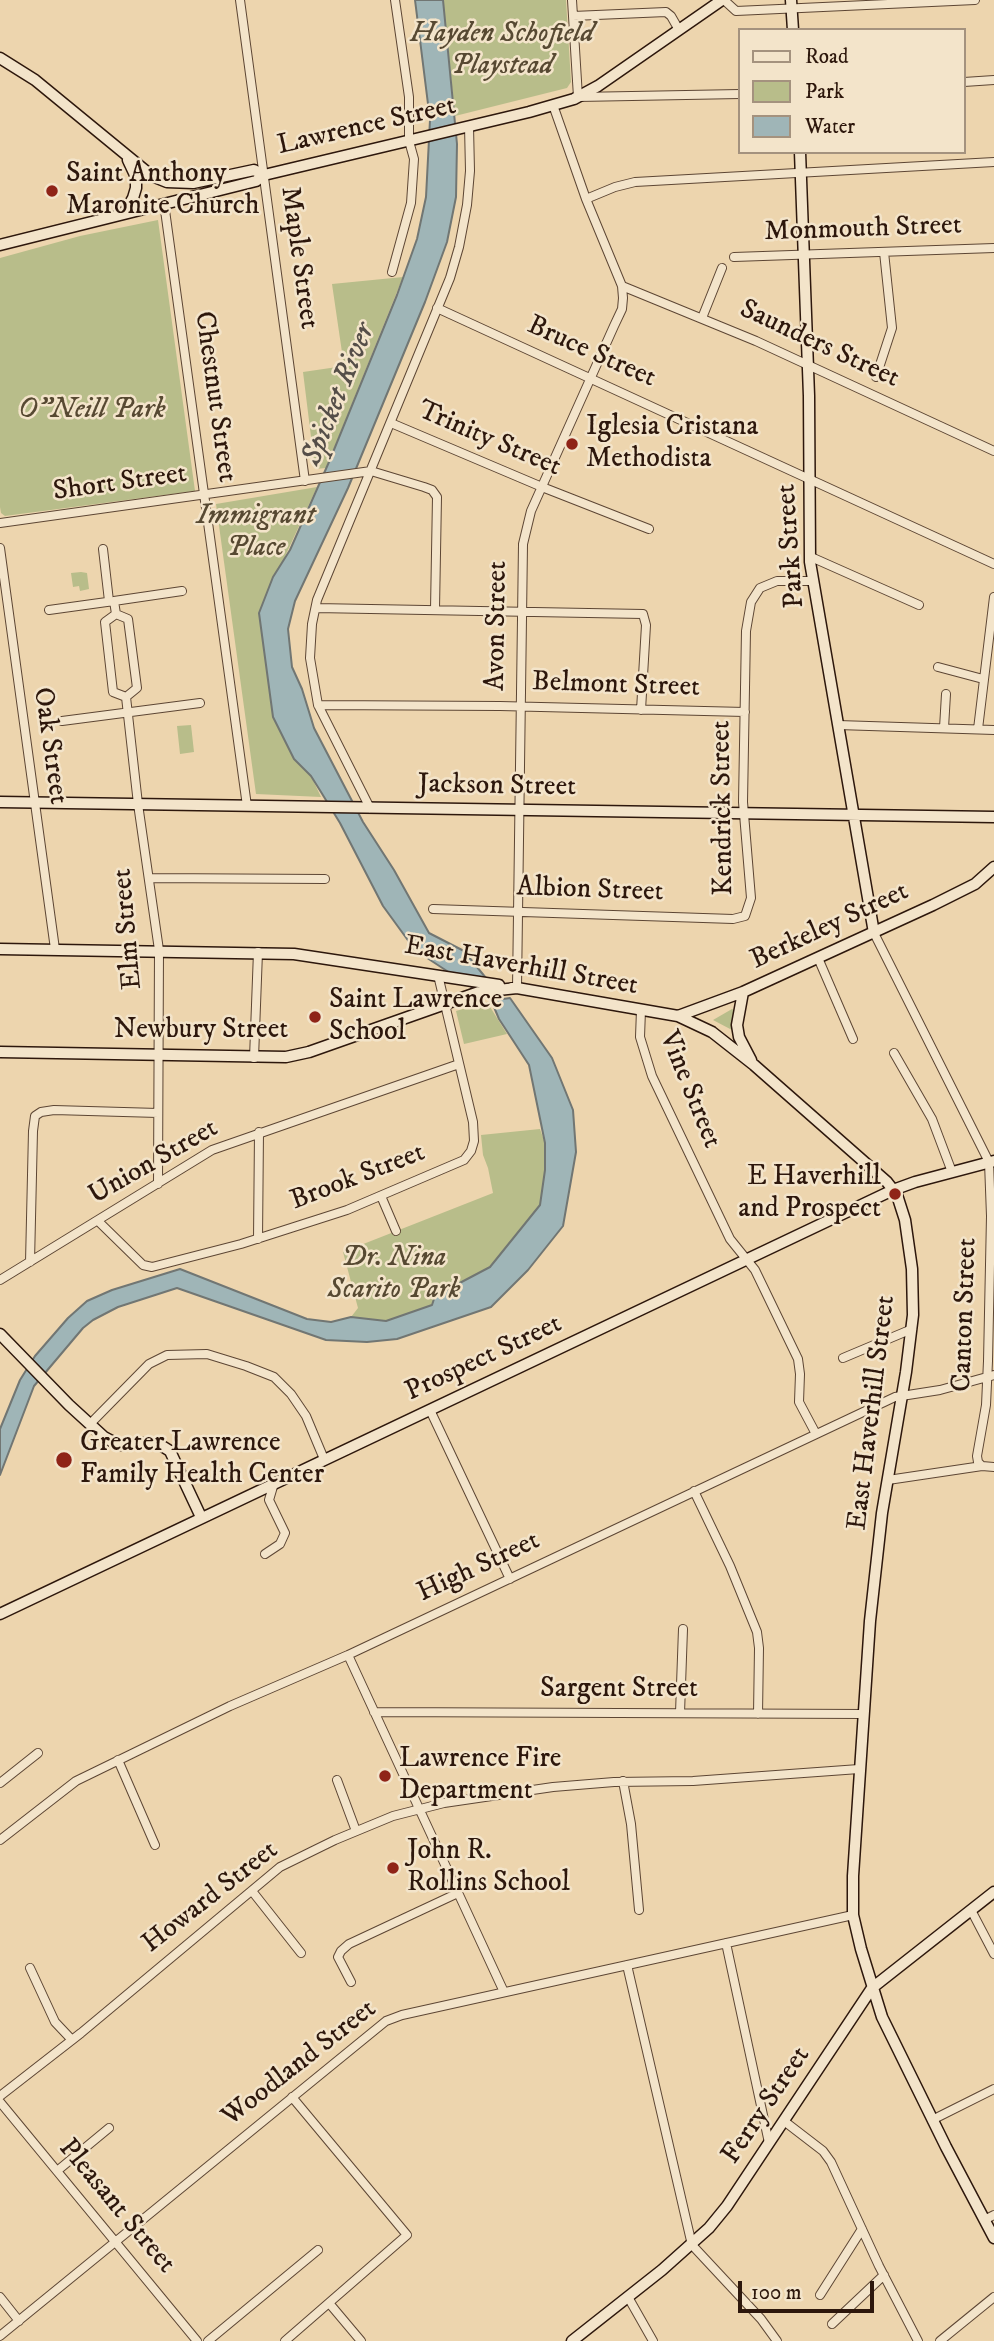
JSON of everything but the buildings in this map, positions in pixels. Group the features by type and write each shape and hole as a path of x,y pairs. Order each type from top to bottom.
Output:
{"main road":[{"name":"Lawrence Street","path":"0,245 257,181 264,175 578,97 723,0"},
{"path":"791,3 793,28"},
{"path":"0,58 35,80 152,176 167,182 193,183 254,170 264,175"},
{"name":"Park Street","path":"800,154 813,581 874,933"},
{"path":"125,156 136,177 133,198 125,212"},
{"name":"Jackson Street","path":"0,802 854,817 994,817"},
{"name":"Berkeley Street","path":"678,1016 743,992 874,933 975,884 994,867"},
{"name":"East Haverhill Street","path":"0,949 308,955 678,1016 712,1032 754,1065 871,1167 893,1190 902,1207 908,1241 913,1295 912,1329 888,1480 870,1621 859,1769 853,1914 872,1988 889,2034 932,2120 989,2218 994,2238"},
{"name":"Newbury Street","path":"0,1052 286,1057 309,1052 479,992 512,987"},
{"path":"743,992 738,1011 739,1037 754,1065"},
{"name":"Prospect Street","path":"0,1614 893,1190 991,1161"},
{"path":"0,1334 104,1437 119,1445 147,1443 170,1451 201,1517"},
{"name":"Ferry Street","path":"572,2341 692,2245 727,2206 872,1988 994,1892"}],"street":[{"name":"Maple Street","path":"240,0 305,481"},
{"path":"392,272 411,203 414,159 409,141 410,97 395,0"},
{"path":"572,0 578,97 738,94"},
{"path":"723,0 733,10 791,3 975,0"},
{"path":"573,16 666,12 680,30"},
{"path":"966,82 994,80"},
{"path":"553,105 586,199 622,286"},
{"path":"367,807 318,705 310,658 316,608 456,257 467,205 470,171 465,127"},
{"path":"586,199 625,183 994,162"},
{"name":"Chestnut Street","path":"164,203 247,806"},
{"name":"Monmouth Street","path":"734,257 994,247"},
{"path":"876,377 892,328 884,253"},
{"path":"702,318 722,268"},
{"name":"Saunders Street","path":"622,286 808,365 994,452"},
{"name":"Avon Street","path":"512,987 517,911 523,544 531,511 622,309 622,286"},
{"name":"Bruce Street","path":"437,308 994,564"},
{"name":"Trinity Street","path":"391,423 649,529"},
{"path":"371,471 424,487 437,497 435,609"},
{"name":"Short Street","path":"0,523 371,471"},
{"name":"Oak Street","path":"0,548 55,949"},
{"path":"103,549 111,601 116,614 128,619 137,688 126,697 113,691 105,622 116,614"},
{"path":"811,557 919,605"},
{"name":"Kendrick Street","path":"746,916 751,898 744,814 746,631 751,602 760,588 777,581 813,581"},
{"path":"49,610 182,591"},
{"path":"978,729 994,597"},
{"path":"316,608 643,614 646,625 641,710"},
{"path":"938,667 984,679"},
{"path":"944,729 946,694"},
{"name":"Elm Street","path":"126,697 159,950 158,1184"},
{"path":"62,721 200,703"},
{"name":"Belmont Street","path":"318,705 519,706 745,712"},
{"path":"838,726 994,730"},
{"path":"149,878 324,879"},
{"name":"Albion Street","path":"433,909 733,919 746,916"},
{"path":"874,933 991,1161"},
{"path":"254,1058 258,952"},
{"path":"818,958 853,1039"},
{"name":"Brook Street","path":"98,1221 143,1265 152,1267 258,1239 347,1210 464,1160 474,1141 473,1122 443,976"},
{"name":"Vine Street","path":"641,1010 640,1037 652,1076 730,1239 755,1270 798,1359 799,1402 816,1434"},
{"path":"894,1053 932,1119 952,1172"},
{"name":"Union Street","path":"0,1280 212,1150 460,1064"},
{"path":"30,1262 35,1116 41,1112 54,1111 159,1113"},
{"path":"258,1239 259,1132"},
{"name":"Canton Street","path":"982,1466 977,1457 990,1377 991,1161"},
{"path":"381,1196 396,1231"},
{"path":"843,1358 912,1329"},
{"path":"90,1424 149,1364 167,1355 207,1354 274,1377 291,1394 306,1416 324,1459"},
{"name":"High Street","path":"0,1840 68,1786 230,1706 348,1655 895,1397 940,1390 990,1377"},
{"path":"429,1409 510,1579"},
{"path":"888,1480 982,1466 994,1467"},
{"path":"265,1554 280,1544 285,1534 269,1500 274,1483"},
{"path":"694,1492 730,1566 757,1632 760,1648 758,1714"},
{"path":"680,1713 682,1629"},
{"path":"348,1655 504,1992"},
{"name":"Sargent Street","path":"374,1712 864,1714"},
{"path":"0,1783 38,1753"},
{"path":"118,1760 155,1845"},
{"name":"Howard Street","path":"0,2096 72,2040 280,1867 356,1832 418,1808 508,1793 623,1782 693,1781 859,1769"},
{"path":"337,1780 356,1832"},
{"path":"623,1782 631,1824 639,1910"},
{"path":"252,1891 301,1953"},
{"path":"351,1982 338,1957 349,1944 458,1894"},
{"path":"971,1910 994,1954"},
{"name":"Woodland Street","path":"0,2336 386,2021 402,2015 853,1914"},
{"path":"726,1943 769,2143"},
{"path":"627,1965 692,2245 761,2319 777,2341"},
{"path":"30,1968 55,2022 72,2040"},
{"path":"932,2120 994,2089"},
{"path":"285,2341 407,2235 292,2097"},
{"name":"Pleasant Street","path":"0,2102 197,2341"},
{"path":"785,2121 824,2151 831,2162 918,2341"},
{"path":"57,2171 109,2128"},
{"path":"820,2295 862,2229"},
{"path":"208,2341 318,2250"},
{"path":"832,2323 884,2275"},
{"path":"0,2297 19,2321"},
{"path":"628,2297 653,2341"},
{"path":"940,2341 994,2297"},
{"path":"329,2303 361,2341"}],"green space":[{"name":"Hayden Schofield Playstead","path":"443,0 566,0 571,82 567,88 455,116"},
{"name":"O\"Neill Park","path":"158,220 195,491 5,516 0,507 0,258 80,236"},
{"path":"403,277 326,468 315,469 303,372 344,366 332,284"},
{"name":"Immigrant Place","path":"317,487 259,613 271,693 294,759 311,776 321,797 256,794 216,504"},
{"path":"71,573 87,573 89,589 80,591 79,586 73,587"},
{"path":"191,725 194,752 180,754 177,726"},
{"path":"487,1002 507,1034 464,1044 456,1011"},
{"path":"732,1009 732,1030 713,1020"},
{"name":"Dr. Nina Scarito Park","path":"540,1129 545,1143 545,1170 540,1205 490,1267 432,1305 386,1321 351,1317 358,1308 343,1252 493,1193 481,1135"}],"water":[{"path":"415,0 443,0 457,144 456,197 447,242 425,302 348,488 295,601 288,629 292,667 314,728 363,822 394,870 429,933 464,951 503,999 510,998 552,1058 573,1110 576,1152 563,1226 528,1270 491,1307 397,1339 367,1342 326,1340 177,1288 118,1307 83,1328 34,1386 0,1475 0,1429 20,1380 35,1356 68,1318 87,1301 112,1290 180,1269 307,1319 331,1322 351,1317 386,1321 432,1305 435,1296 490,1267 540,1205 545,1170 545,1143 529,1065 499,1019 491,1000 415,950 383,906 340,823 311,776 294,759 273,717 259,613 273,577 290,550 329,462 417,239 426,197 430,120"}],"place":[{"name":"Saint Anthony Maronite Church","path":"52,191"},
{"name":"Iglesia Cristana Methodista","path":"572,444"},
{"name":"Saint Lawrence School","path":"315,1017"},
{"name":"E Haverhill and Prospect","path":"895,1194"},
{"name":"Greater Lawrence Family Health Center","path":"64,1460"},
{"name":"Lawrence Fire Department","path":"385,1776"},
{"name":"John R. Rollins School","path":"393,1868"}],"water label":[{"name":"Spicket River","path":"340,395"}]}
